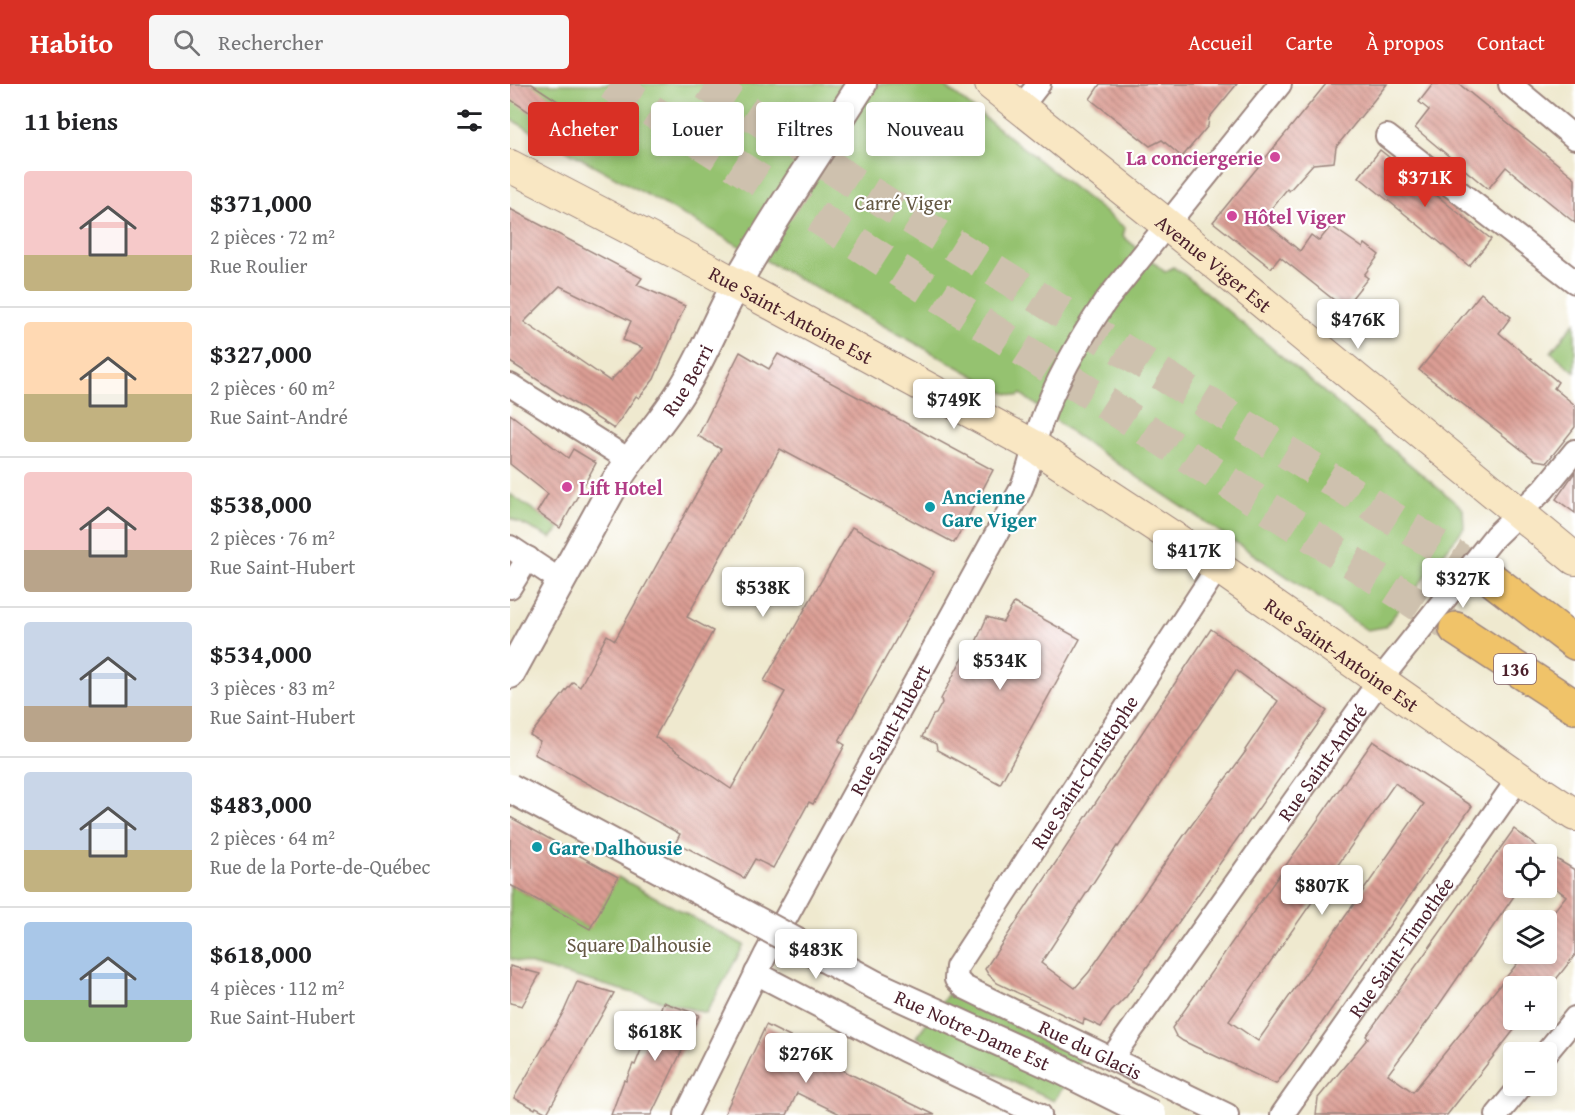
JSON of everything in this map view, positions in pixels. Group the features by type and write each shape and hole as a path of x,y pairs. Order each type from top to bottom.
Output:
{"highway":[{"path":"1494,582 1575,643"},
{"name":"136","path":"1456,629 1575,707"},
{"path":"1501,660 1575,725"}],"main road":[{"name":"Avenue Viger Est","path":"992,84 1030,95 1167,225 1575,559"},
{"name":"Rue Saint-Antoine Est","path":"510,166 736,284 1034,446 1218,567 1575,815"}],"street":[{"name":"Rue Berri","path":"510,674 629,460 682,391 736,284 862,84"},
{"name":"Rue Saint-Hubert","path":"686,1115 756,973 1020,491 1052,393 1086,331 1105,302 1280,84"},
{"path":"1510,84 1575,138"},
{"path":"1388,136 1575,282"},
{"path":"510,385 629,460"},
{"name":"Rue Saint-André","path":"1111,1059 1380,680 1495,536 1544,489 1575,451"},
{"path":"510,586 519,553 561,581"},
{"name":"Rue Saint-Christophe","path":"956,979 957,967 1218,567"},
{"name":"Rue Saint-Timothée","path":"1282,1115 1519,778"},
{"name":"Rue Notre-Dame Est","path":"510,788 875,985 1060,1069 1152,1115"},
{"path":"756,973 904,1050 1040,1115"},
{"name":"Rue du Glacis","path":"956,979 964,987 1227,1115"},
{"path":"1555,1042 1575,1018"},
{"path":"1497,1115 1513,1096"}],"green space":[{"name":"Carré Viger","path":"510,84 942,84 965,102 866,102 866,156 985,156 985,118 1125,228 1123,236 1165,272 1173,267 1185,275 1463,509 1464,528 1385,627 1367,630 1076,436 1021,394 1018,396 1005,393 577,156 639,156 639,102 528,102 528,129 510,119"},
{"path":"1575,322 1575,372 1551,352"},
{"path":"510,494 560,528 551,538 510,518"},
{"name":"Square Dalhousie","path":"618,877 744,945 706,1013 510,959 510,885 589,928"},
{"path":"948,994 1084,1056 1054,1101 916,1037"}],"building":[{"path":"510,84 532,84 559,102 528,102 528,111 510,99"},
{"path":"1100,84 1237,84 1209,118 1208,126 1182,157 1162,140 1150,146 1090,99"},
{"path":"1326,84 1387,84 1336,147 1334,162 1313,164 1289,191 1287,189 1262,220 1300,251 1311,235 1319,241 1331,226 1363,248 1365,244 1379,255 1364,275 1368,278 1344,308 1280,257 1271,268 1213,222"},
{"path":"1433,84 1459,84 1575,178 1575,223 1506,167 1488,189 1415,128 1429,110 1419,102"},
{"path":"1380,150 1491,239 1469,266 1359,177"},
{"path":"510,209 642,278 637,285 685,306 654,379 639,398 636,396 614,429 510,362","holes":["560,286 631,321 623,340 643,348 610,381 524,322"]},
{"path":"1481,293 1511,317 1499,333 1558,382 1554,388 1575,405 1575,427 1547,462 1535,460 1419,370"},
{"path":"740,352 769,369 778,354 993,470 954,543 780,449 687,617 713,631 655,737 731,789 785,692 764,681 852,527 934,572 839,741 845,745 813,804 809,802 773,868 755,859 744,878 676,842 680,834 534,754 540,741 530,735 573,682 580,687 607,635 615,640 721,449 698,436"},
{"path":"510,414 568,458 573,449 596,463 560,528 537,512 548,494 510,464"},
{"path":"1575,472 1575,513 1556,499"},
{"path":"1014,603 1080,639 1000,784 937,750 936,744 922,737 942,703 941,699 964,655 968,654 976,642 987,617 1003,622"},
{"path":"1211,629 1327,711 1126,997 1111,1012 1101,1027 1084,1019 1083,1024 997,983 985,969","holes":["1236,670 1278,701 1246,751 1089,972 1075,988 1041,963"]},
{"path":"1373,741 1472,806 1319,1027 1276,1084 1183,1041 1176,1036 1172,1028","holes":["1395,783 1424,804 1258,1041 1229,1021"]},
{"name":"Gare Dalhousie","path":"510,817 618,877 590,929 510,885"},
{"path":"1514,829 1534,844 1503,844"},
{"path":"1503,844 1503,898 1513,898 1430,1018 1388,1074 1413,1092 1503,981 1503,1030 1514,1030 1447,1115 1316,1115 1318,1098 1368,1038 1366,1036"},
{"path":"1557,859 1575,870 1575,955 1557,978 1557,976 1507,976 1517,964 1557,964 1557,910 1555,910 1566,896 1557,889"},
{"path":"510,966 540,974 522,1006 510,1003"},
{"path":"577,982 614,993 547,1113 514,1098 564,1011"},
{"path":"663,1002 699,1015 651,1115 611,1115 624,1080 626,1081 633,1064 635,1065 655,1019 657,1020"},
{"path":"766,1025 792,1038 790,1045 935,1115 842,1115 797,1093 787,1115 724,1115"}],"tunnel":[{"path":"610,84 1456,629"},
{"path":"706,84 864,189 1494,581"}],"place":[{"name":"La conciergerie","path":"1275,157"},
{"name":"Hôtel Viger","path":"1232,216"},
{"name":"Lift Hotel","path":"567,487"},
{"name":"Ancienne Gare Viger","path":"930,507"},
{"name":"Gare Dalhousie","path":"537,847"}]}
